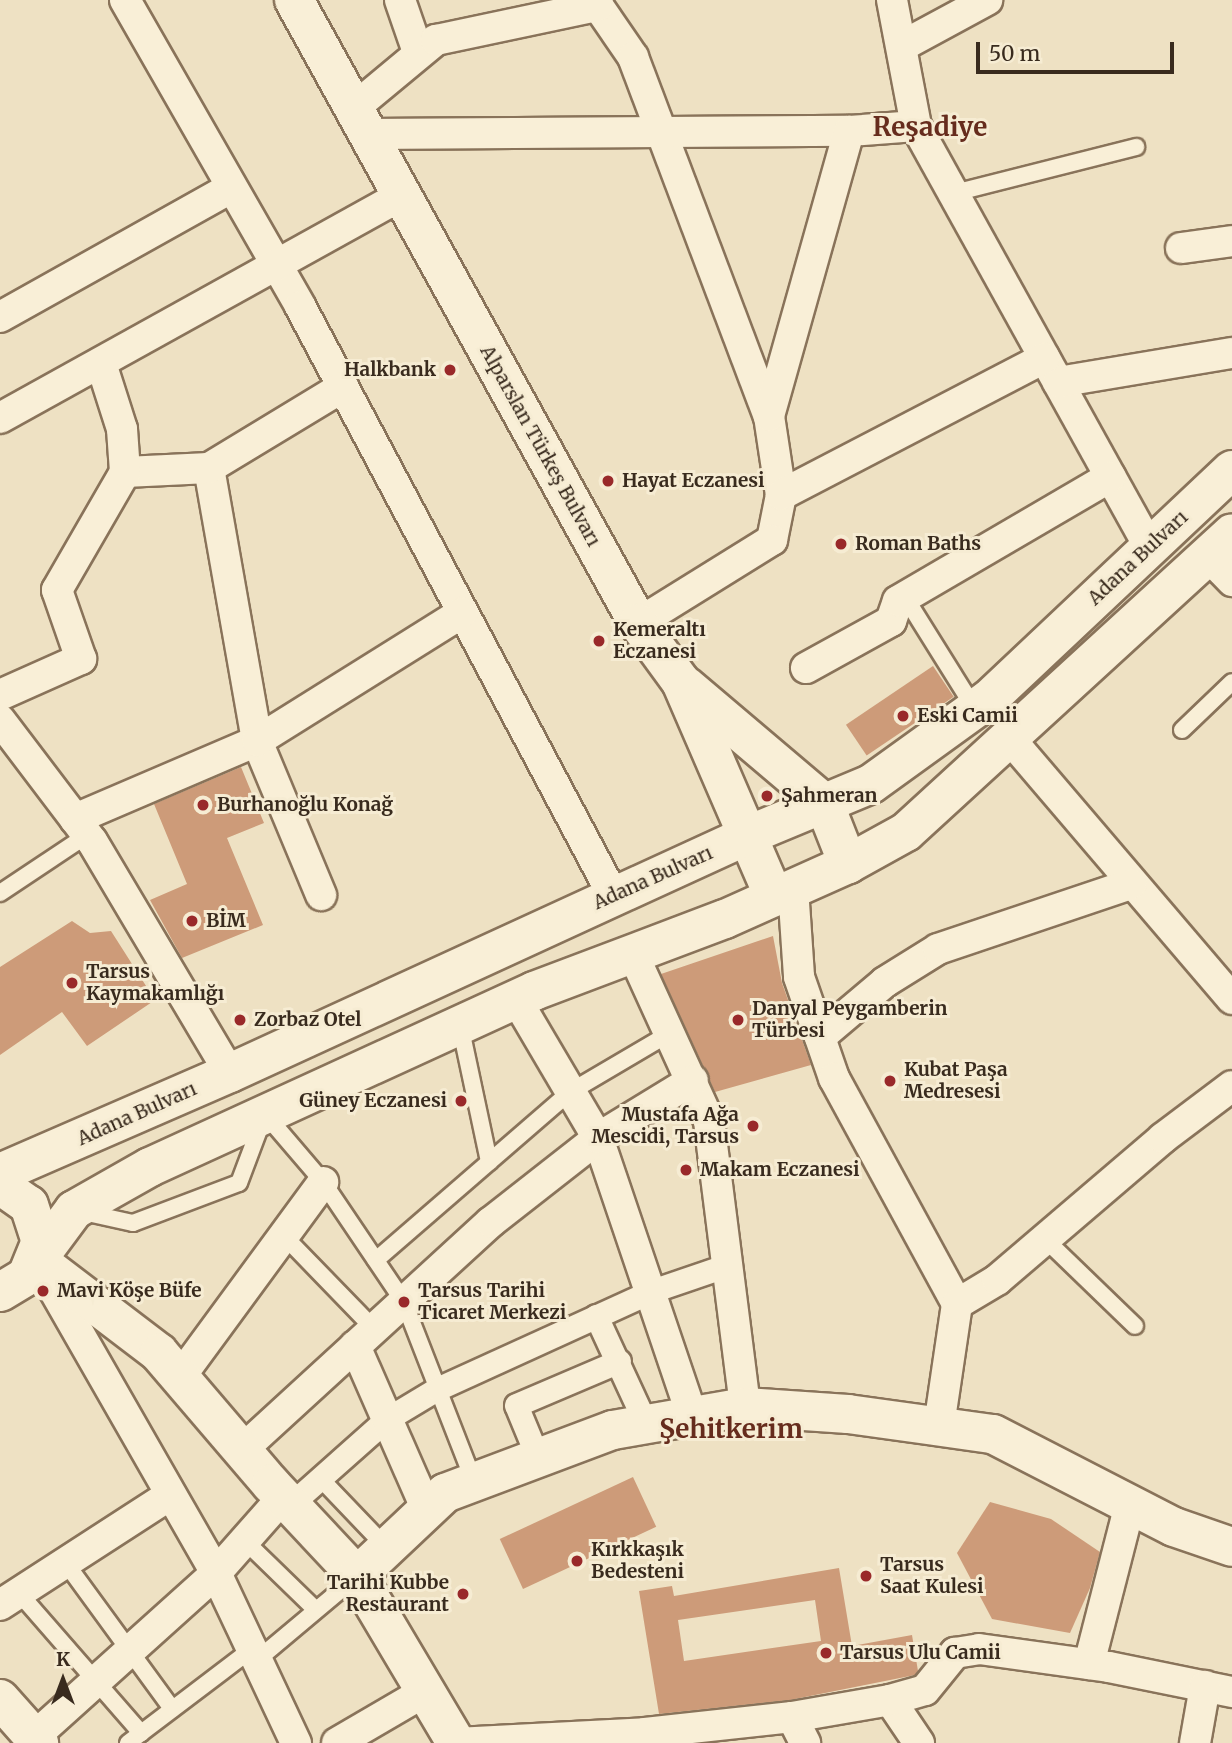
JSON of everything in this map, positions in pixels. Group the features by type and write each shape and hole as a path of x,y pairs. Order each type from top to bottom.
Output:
{"main road":[{"name":"Alparslan Türkeş Bulvarı","path":"294,0 400,197 638,623 681,682 746,836 784,892"},
{"name":"Adana Bulvarı","path":"0,1173 230,1073 613,895 871,784 975,709 1232,470"},
{"path":"0,1292 27,1276 74,1210 150,1167 516,999 633,954 848,864 906,832 1010,739 1224,557"},
{"path":"681,682 824,803 848,864"},
{"path":"0,1185 29,1205 38,1222 37,1259"},
{"path":"37,1259 159,1353 286,1501 358,1576 456,1743"},
{"path":"358,1576 445,1493 613,1430 745,1407 939,1426 993,1434 1174,1527 1232,1547"},
{"path":"0,1699 37,1740"}],"street":[{"path":"125,0 277,265 613,895"},
{"path":"400,0 418,52"},
{"path":"892,0 916,126 1149,547"},
{"path":"902,46 987,0"},
{"path":"361,121 418,52 436,40 458,33 596,3 633,57 769,416 781,495 772,540 638,623"},
{"path":"361,121 660,133 849,131 916,126"},
{"path":"769,416 849,131"},
{"path":"0,317 232,188"},
{"path":"0,418 400,197"},
{"path":"1181,248 1232,241"},
{"path":"781,495 1051,370 1232,353"},
{"path":"0,695 81,659 57,590 125,472 122,429 100,363"},
{"path":"125,472 209,468 343,387"},
{"path":"209,468 257,741 321,895"},
{"path":"806,668 891,621 898,601 1110,477"},
{"path":"81,827 257,741 462,614"},
{"path":"0,720 81,827 230,1073"},
{"path":"1010,739 1131,884 1232,999"},
{"path":"820,1037 885,982 938,949 1131,884"},
{"path":"784,892 799,977 834,1078 957,1304 939,1426"},
{"path":"633,954 693,1080 709,1121 745,1407"},
{"path":"516,999 598,1139 652,1291 692,1416"},
{"path":"242,1450 491,1222 598,1139 693,1080"},
{"path":"957,1304 997,1280 1232,1086"},
{"path":"180,1377 323,1182"},
{"path":"37,1259 216,1573 296,1743"},
{"path":"37,1740 96,1681 216,1573 286,1501 320,1478 387,1419 438,1389 596,1316 652,1291 728,1265"},
{"path":"596,1316 646,1424"},
{"path":"365,1337 387,1419 427,1510"},
{"path":"537,1458 516,1405 619,1361"},
{"path":"10,1599 170,1495"},
{"path":"1089,1664 1130,1504"},
{"path":"456,1743 645,1733 798,1730 925,1690 955,1653 979,1649 1089,1664 1219,1689 1195,1743"},
{"path":"337,1743 426,1691"},
{"path":"890,1700 919,1743"}],"lane":[{"path":"954,193 1136,147"},
{"path":"905,597 975,709"},
{"path":"1182,730 1232,682"},
{"path":"0,893 81,827"},
{"path":"460,1025 489,1162"},
{"path":"376,1259 570,1092 670,1033"},
{"path":"74,1210 133,1223 239,1184 265,1114 323,1182 404,1301 474,1482"},
{"path":"285,1237 365,1337"},
{"path":"1045,1239 1135,1326"},
{"path":"320,1478 387,1548"},
{"path":"245,1541 316,1610"},
{"path":"65,1562 173,1709"},
{"path":"10,1599 96,1681 134,1738 316,1610 358,1576"}],"building":[{"name":"Eski Camii","path":"933,666 954,697 867,755 846,725"},
{"path":"241,767 264,823 227,838 263,925 182,958 150,900 187,884 154,804"},
{"name":"Tarsus Kaymakamlığı","path":"72,921 90,933 111,931 155,1000 87,1046 62,1012 0,1055 0,967"},
{"name":"Danyal Peygamberin Türbesi","path":"773,936 782,983 811,1065 715,1092 661,974"},
{"path":"633,1477 656,1527 523,1589 500,1539"},
{"path":"990,1502 1051,1519 1100,1552 1090,1588 1070,1633 992,1619 957,1553"},
{"name":"Tarsus Ulu Camii","path":"839,1568 852,1646 912,1635 918,1671 915,1675 790,1700 659,1714 639,1591 672,1586 674,1596","holes":["815,1600 821,1641 684,1661 678,1620"]}],"place":[{"name":"Halkbank","path":"450,370"},
{"name":"Hayat Eczanesi","path":"608,481"},
{"name":"Roman Baths","path":"841,544"},
{"name":"Kemeraltı Eczanesi","path":"599,641"},
{"name":"Eski Camii","path":"903,716"},
{"name":"Şahmeran","path":"767,796"},
{"name":"Burhanoğlu Konağ","path":"203,805"},
{"name":"BİM","path":"192,921"},
{"name":"Tarsus Kaymakamlığı","path":"72,983"},
{"name":"Zorbaz Otel","path":"240,1020"},
{"name":"Danyal Peygamberin Türbesi","path":"738,1020"},
{"name":"Kubat Paşa Medresesi","path":"890,1081"},
{"name":"Güney Eczanesi","path":"461,1101"},
{"name":"Mustafa Ağa Mescidi, Tarsus","path":"753,1126"},
{"name":"Makam Eczanesi","path":"686,1170"},
{"name":"Mavi Köşe Büfe","path":"43,1291"},
{"name":"Tarsus Tarihi Ticaret Merkezi","path":"404,1302"},
{"name":"Kırkkaşık Bedesteni","path":"577,1561"},
{"name":"Tarsus Saat Kulesi","path":"866,1576"},
{"name":"Tarihi Kubbe Restaurant","path":"463,1594"},
{"name":"Tarsus Ulu Camii","path":"826,1653"}],"district":[{"name":"Reşadiye","path":"930,127"},
{"name":"Şehitkerim","path":"731,1429"}]}
